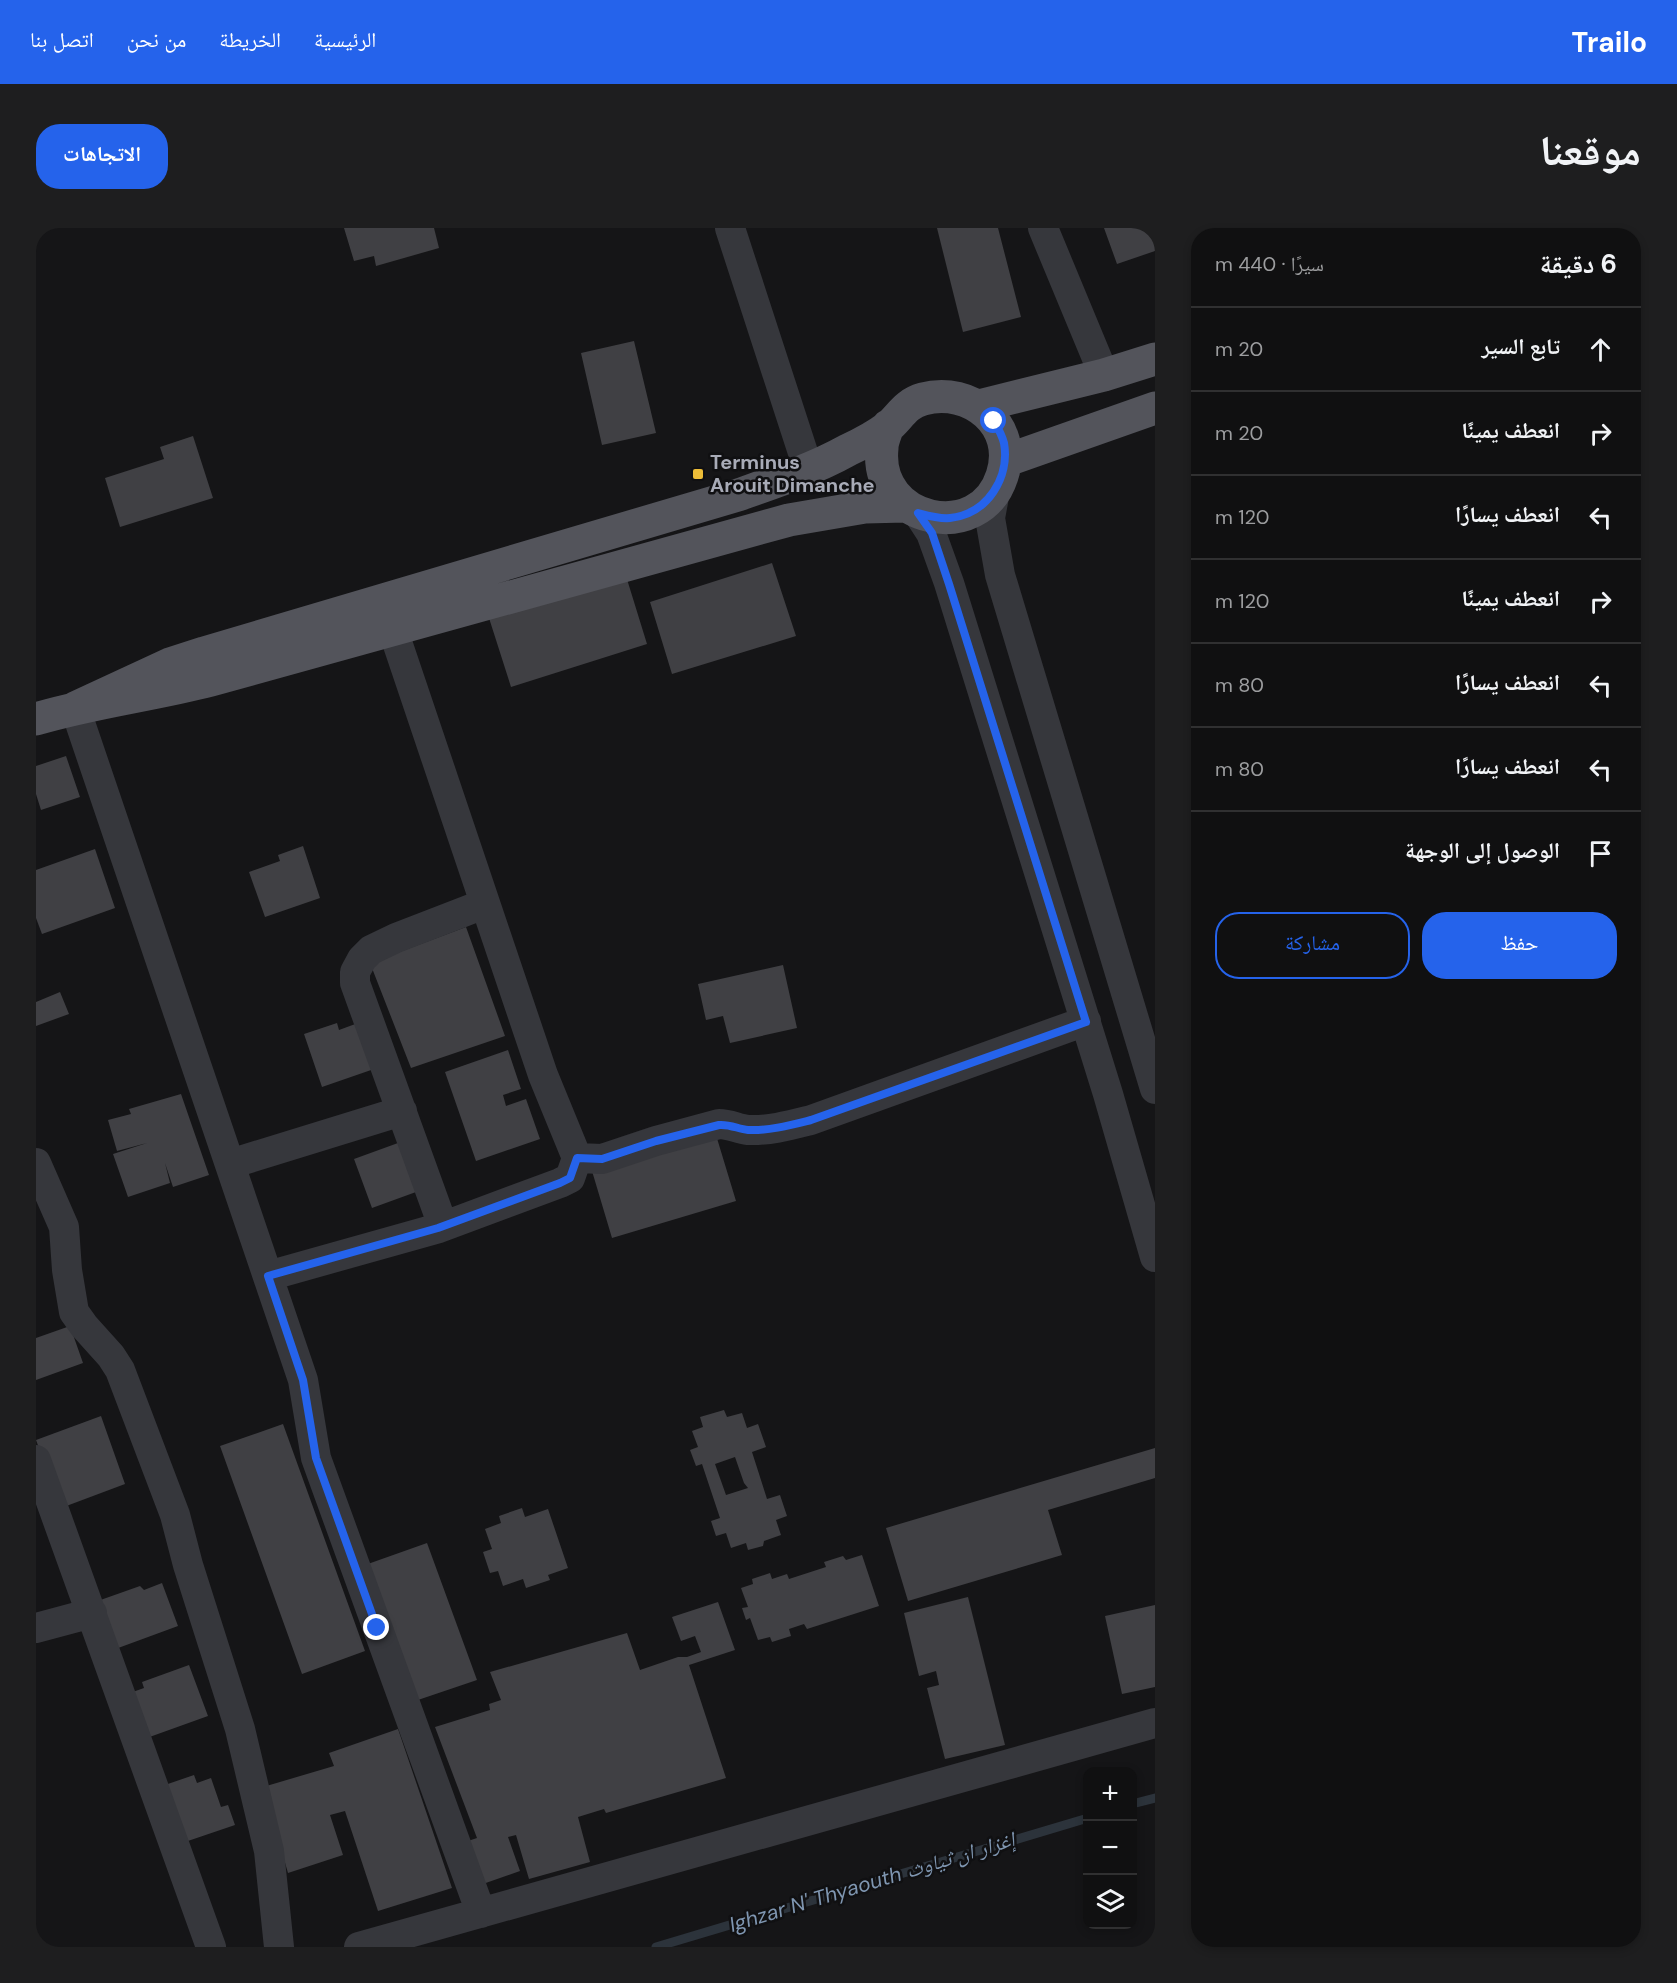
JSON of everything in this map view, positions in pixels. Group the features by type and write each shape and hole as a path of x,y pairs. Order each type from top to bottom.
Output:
{"main road":[{"path":"979,406 1104,375 1155,359"},
{"path":"36,719 75,708 180,688 789,520 865,507 911,509 935,518 952,518 969,513 984,504 1000,476 1004,440 994,421 979,406 960,398 940,395 920,400 902,410 888,426 848,451 738,495 204,652 170,664 75,708"},
{"path":"1000,476 1155,408"},
{"path":"888,426 882,447 882,469 890,489 911,509"}],"street":[{"path":"730,228 808,468"},
{"path":"1042,228 1104,375"},
{"path":"1000,476 990,518 993,547 1000,575 1155,1089"},
{"path":"911,509 932,533 949,584 1086,1022 1155,1257"},
{"path":"268,1276 443,1226 560,1183 570,1178 577,1158 543,1075 393,630"},
{"path":"75,708 303,1380 316,1458 481,1913"},
{"path":"443,1226 355,983 355,972 362,959 371,950 484,903"},
{"path":"577,1158 602,1159 656,1141 719,1125 727,1124 747,1130 780,1127 811,1120 1086,1022"},
{"path":"230,1164 402,1111"},
{"path":"36,1163 64,1227 67,1270 74,1312 120,1370 175,1515 188,1565 250,1767 269,1851 279,1947"},
{"path":"36,1460 211,1947"},
{"path":"36,1628 92,1613"},
{"path":"359,1947 1155,1723"}],"path":[{"path":"36,1941 50,1947"}],"building":[{"path":"344,228 434,228 439,248 376,266 374,256 354,261"},
{"path":"937,228 998,228 1021,317 963,332"},
{"path":"1104,228 1155,228 1155,251 1117,264"},
{"path":"634,341 656,433 602,445 581,353"},
{"path":"193,436 213,498 120,527 105,478 164,459 160,447"},
{"path":"772,563 796,636 672,674 650,602"},
{"path":"626,576 647,644 511,687 489,618"},
{"path":"66,756 80,797 41,810 36,794 36,766"},
{"path":"303,846 320,898 265,917 249,872 280,861 278,855"},
{"path":"95,849 115,908 42,934 36,918 36,870"},
{"path":"466,927 505,1036 411,1068 370,963"},
{"path":"783,965 797,1028 730,1043 723,1016 706,1020 698,984"},
{"path":"60,992 69,1014 36,1026 36,1002"},
{"path":"337,1023 339,1030 358,1023 374,1069 322,1087 304,1034"},
{"path":"508,1050 521,1089 503,1095 506,1106 526,1099 540,1139 476,1161 445,1072"},
{"path":"181,1094 209,1175 173,1187 165,1163 170,1183 128,1197 113,1154 147,1143 117,1151 108,1120 131,1114 129,1109"},
{"path":"716,1135 736,1201 612,1238 592,1171"},
{"path":"398,1143 416,1192 372,1208 354,1159"},
{"path":"70,1326 83,1363 36,1380 36,1338"},
{"path":"724,1410 727,1417 742,1413 747,1428 758,1424 766,1447 752,1452 767,1499 780,1495 787,1516 776,1520 781,1535 764,1541 763,1546 748,1550 746,1543 731,1548 726,1533 716,1536 711,1521 720,1518 702,1464 696,1466 690,1450 698,1447 692,1431 703,1427 700,1417","holes":["735,1457 748,1488 726,1495 715,1464"]},
{"path":"101,1416 125,1484 61,1508 36,1440"},
{"path":"283,1424 365,1651 302,1674 220,1446"},
{"path":"1155,1448 1155,1478 1048,1510 1062,1555 908,1601 886,1528"},
{"path":"522,1508 525,1517 548,1509 568,1568 548,1575 550,1580 526,1588 523,1579 503,1586 498,1571 490,1573 483,1552 492,1549 485,1529 501,1523 499,1516"},
{"path":"427,1543 477,1680 415,1701 365,1565"},
{"path":"862,1555 879,1606 807,1629 804,1624 789,1629 791,1636 772,1642 770,1637 758,1640 750,1618 746,1620 742,1608 748,1607 741,1588 753,1584 752,1579 770,1573 772,1579 787,1574 789,1579 826,1567 824,1562 843,1556 846,1560"},
{"path":"162,1583 178,1626 110,1651 92,1603 140,1586 144,1590"},
{"path":"968,1597 1005,1745 945,1759 927,1688 939,1685 936,1671 919,1676 904,1613"},
{"path":"718,1602 735,1650 689,1665 726,1778 606,1813 604,1809 578,1817 590,1862 529,1879 516,1835 508,1837 520,1871 480,1885 465,1842 477,1838 435,1727 490,1710 489,1704 501,1700 490,1672 627,1633 640,1670 701,1652 695,1636 681,1641 672,1617"},
{"path":"1155,1605 1155,1687 1122,1694 1105,1616"},
{"path":"189,1665 208,1716 144,1739 127,1694 144,1688 142,1682"},
{"path":"398,1729 452,1888 378,1911 345,1811 330,1815 343,1855 288,1873 263,1787 334,1766 329,1753"},
{"path":"194,1775 197,1783 211,1778 221,1807 228,1805 235,1825 182,1843 162,1786"}],"waterway":[{"name":"Ighzar N' Thyaouth إغزار ان ثياوث","path":"1137,1803 1155,1798"},
{"name":"Ighzar N' Thyaouth إغزار ان ثياوث","path":"656,1947 1083,1819"}],"place":[{"name":"Terminus Arouit Dimanche","path":"698,474"}],"route":[{"path":"377,1628 316,1458 303,1380 268,1276 438,1228 560,1183 570,1178 577,1158 602,1159 656,1141 719,1125 727,1124 747,1130 780,1127 811,1120 1086,1022 941,558 932,533 918,513 935,518 952,518 969,513 984,504 995,491 1002,477 1005,461 1004,440 994,421"}]}
